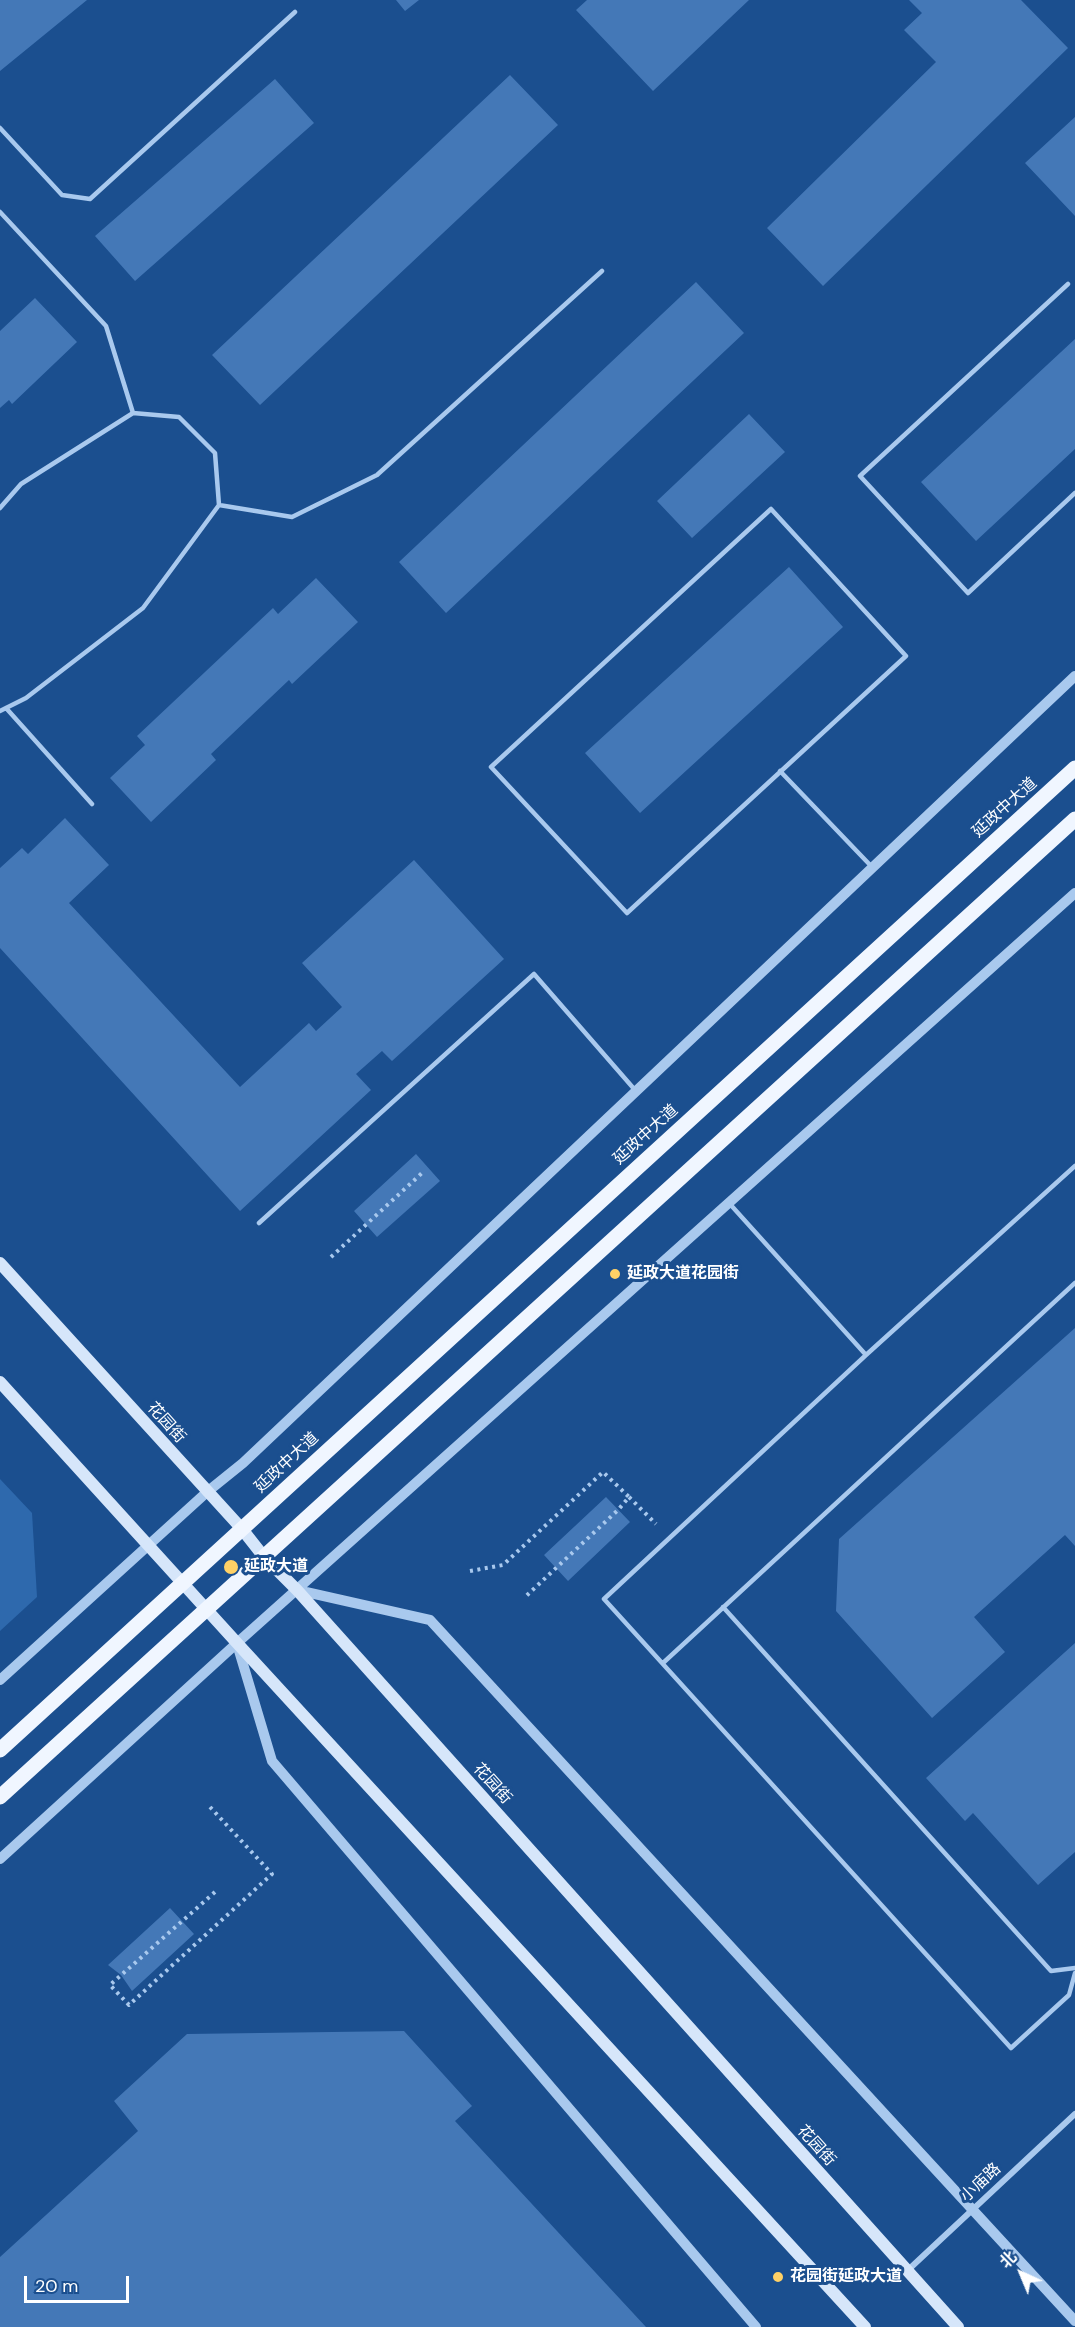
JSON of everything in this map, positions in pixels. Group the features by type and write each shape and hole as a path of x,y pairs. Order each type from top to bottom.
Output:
{"main road":[{"name":"延政中大道","path":"182,1584 1075,768"},
{"path":"0,1797 1075,819"},
{"name":"花园街","path":"0,1263 242,1529 264,1557 297,1590 958,2327"},
{"path":"0,1382 182,1584 865,2327"},
{"path":"0,1750 182,1584"}],"street":[{"path":"0,1680 243,1462 1075,676"},
{"path":"0,1860 237,1643 1075,893"},
{"path":"297,1590 430,1620 1075,2321"},
{"path":"237,1643 272,1761 756,2327"},
{"name":"小庙路","path":"906,2271 1075,2114"}],"lane":[{"path":"0,128 62,195 90,199 295,12"},
{"path":"0,212 106,326 133,413"},
{"path":"219,505 292,517 377,475 602,271"},
{"path":"1068,284 860,476 968,593 1075,494"},
{"path":"0,508 21,484 133,413 179,417 214,453 219,505 143,608 26,698 0,711"},
{"path":"771,509 906,656 780,771 627,914 491,767 771,509"},
{"path":"6,708 92,804"},
{"path":"780,771 872,867"},
{"path":"259,1223 534,974 635,1090"},
{"path":"1075,1166 866,1355 604,1599 1011,2048 1069,1995 1075,1973"},
{"path":"729,1203 866,1355"},
{"path":"663,1663 1075,1282"},
{"path":"723,1607 1051,1971 1075,1968"}],"path":[{"path":"331,1257 422,1173"},
{"path":"470,1571 503,1566 603,1472 670,1538"},
{"path":"524,1598 629,1497"},
{"path":"210,1807 272,1874 129,2005 110,1985 215,1892"}],"shaded area":[{"path":"0,1479 32,1513 37,1597 0,1631"}],"building":[{"path":"0,0 87,0 0,71"},
{"path":"396,0 419,0 405,11"},
{"path":"587,0 749,0 653,91 576,10"},
{"path":"909,0 1021,0 1068,48 823,286 767,228 936,62 904,30 922,13"},
{"path":"510,75 558,125 260,405 212,355"},
{"path":"275,79 314,123 135,281 95,236"},
{"path":"1075,117 1075,216 1025,163"},
{"path":"696,282 744,333 446,613 399,562"},
{"path":"35,298 77,342 12,404 9,400 0,408 0,331"},
{"path":"1075,339 1075,449 976,541 921,482"},
{"path":"749,414 785,452 692,538 657,501"},
{"path":"789,567 843,627 640,813 585,753"},
{"path":"316,578 358,622 292,684 289,680 211,754 216,760 151,822 110,778 145,745 137,736 273,608 278,614"},
{"path":"65,818 109,865 69,903 240,1087 309,1023 316,1031 342,1007 302,963 414,860 504,959 392,1061 382,1051 356,1074 371,1090 240,1211 0,948 0,868 22,848 28,854"},
{"path":"416,1154 440,1181 377,1237 354,1211"},
{"path":"1075,1328 1075,1546 1065,1535 974,1617 1005,1652 932,1718 836,1611 839,1539"},
{"path":"606,1497 630,1522 568,1581 544,1555"},
{"path":"1075,1643 1075,1852 1038,1885 973,1813 965,1821 926,1778"},
{"path":"170,1908 194,1934 132,1991 121,1975 108,1965"},
{"path":"404,2031 472,2106 455,2121 646,2327 0,2327 0,2257 138,2131 114,2101 187,2034"}],"place":[{"name":"延政大道花园街","path":"615,1274"},
{"name":"延政大道","path":"231,1567"},
{"name":"花园街延政大道","path":"778,2277"}]}
